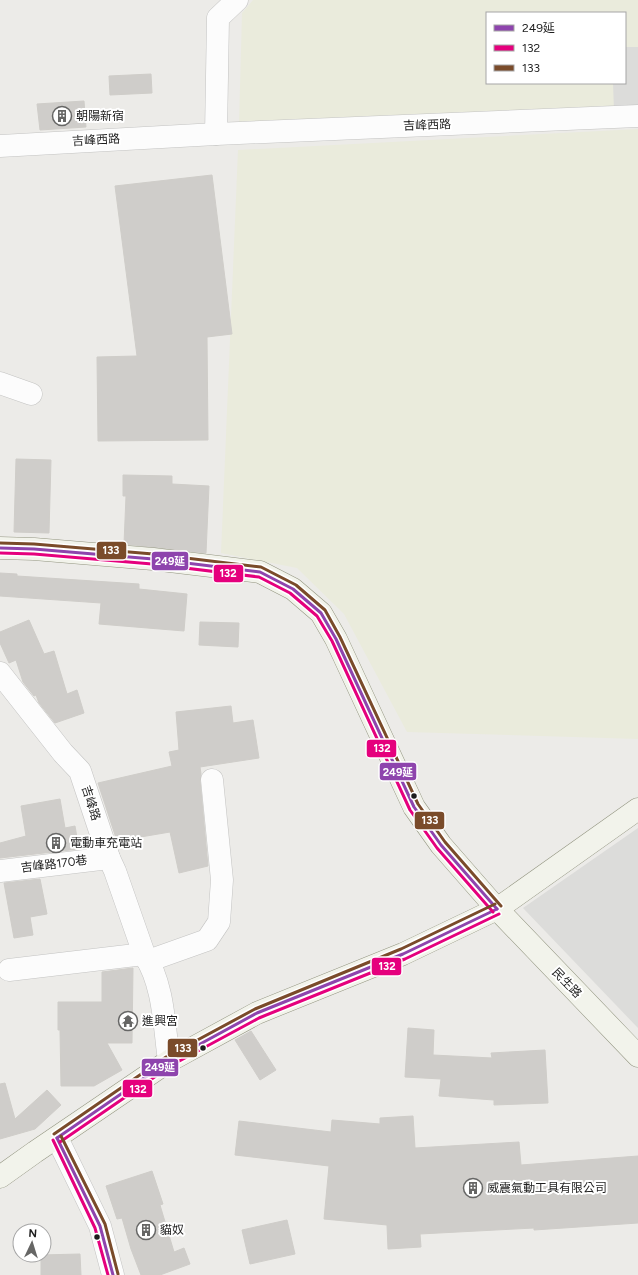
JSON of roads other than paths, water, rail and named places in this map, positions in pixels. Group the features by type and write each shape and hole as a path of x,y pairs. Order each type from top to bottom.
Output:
{"street":[{"path":"216,134 218,18 237,0"},
{"name":"吉峰西路","path":"0,146 216,134 638,116"},
{"path":"0,383 31,394"},
{"path":"0,548 34,549 198,563 260,572 293,589 321,613 336,640 414,807 441,845 497,909"},
{"name":"吉峰路","path":"0,674 63,753 80,770 109,858 161,996 169,1061"},
{"path":"9,970 146,957 207,940 219,922 222,880 212,780"},
{"path":"0,1177 34,1152 57,1138 169,1061 257,1013 403,954 497,909 638,809"},
{"name":"吉峰路170巷","path":"0,871 109,858"},
{"name":"民生路","path":"497,909 638,1056"},
{"path":"57,1138 100,1226 113,1275"}],"place":[{"name":"朝陽新宿","path":"62,116"},
{"name":"電動車充電站","path":"56,843"},
{"name":"進興宮","path":"128,1021"},
{"name":"威震氣動工具有限公司","path":"473,1188"},
{"name":"貓奴","path":"146,1230"}]}
